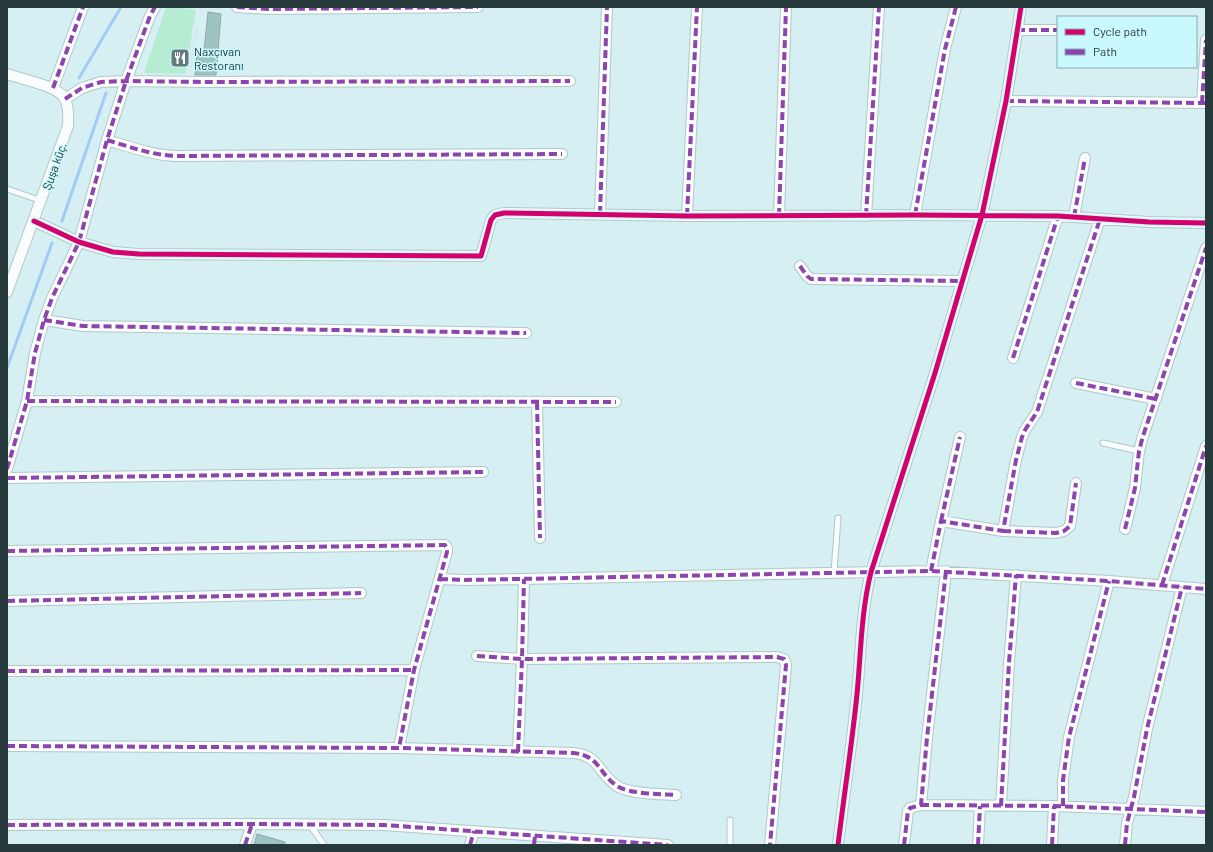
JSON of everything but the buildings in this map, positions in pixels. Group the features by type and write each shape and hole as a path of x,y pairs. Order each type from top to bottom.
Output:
{"street":[{"path":"53,88 83,7"},
{"path":"7,469 26,401 35,353 44,320 52,298 79,242 107,140 126,81 150,16 155,7"},
{"path":"237,7 268,9 478,7"},
{"path":"600,214 607,7"},
{"path":"687,216 697,7"},
{"path":"779,216 786,7"},
{"path":"866,216 879,7"},
{"path":"915,214 945,49 956,7"},
{"path":"838,845 854,726 864,611 871,572 982,216 1006,101 1021,7"},
{"path":"1017,30 1057,30"},
{"path":"1006,101 1204,103 1206,40"},
{"path":"7,74 53,88 65,99 82,88 101,82 126,81 570,81"},
{"name":"Şuşa küç.","path":"7,292 42,201 68,126 68,108 65,99"},
{"path":"107,140 145,152 176,156 562,154"},
{"path":"1074,217 1085,158"},
{"path":"34,221 79,242 113,252 139,254 481,256 491,220 496,215 504,213 687,216 866,216 915,214 1058,216 1149,222 1206,223"},
{"path":"1013,358 1058,216"},
{"path":"1004,530 1022,437 1037,412 1100,219"},
{"path":"1125,529 1135,488 1139,451 1206,248"},
{"path":"800,266 811,279 962,281"},
{"path":"44,320 83,326 526,333"},
{"path":"1076,383 1156,399"},
{"path":"26,401 616,402"},
{"path":"537,402 540,538"},
{"path":"931,571 960,437"},
{"path":"1162,586 1206,446"},
{"path":"7,478 483,472"},
{"path":"941,521 1004,530 1056,533 1064,531 1070,526 1076,482"},
{"path":"7,551 445,545 447,552 414,670 400,748"},
{"path":"921,805 946,571"},
{"path":"440,579 524,579 946,571 1109,581 1206,589"},
{"path":"1001,806 1009,663 1016,575"},
{"path":"518,752 524,579"},
{"path":"1052,845 1069,737 1109,581"},
{"path":"1124,845 1127,823 1147,728 1182,587"},
{"path":"7,601 361,593"},
{"path":"477,656 522,659 777,657 784,659 786,665 770,845"},
{"path":"7,671 414,670"},
{"path":"7,746 400,748 584,754 593,759 601,771 618,787 628,790 676,795"},
{"path":"904,845 908,811 910,808 921,805 1058,806 1206,812"},
{"path":"978,845 980,806"},
{"path":"245,845 252,824"},
{"path":"7,826 252,824 384,825 474,831 534,840 668,845"},
{"path":"470,845 474,831"}],"lane":[{"path":"7,189 42,201"},
{"path":"1103,443 1139,451"},
{"path":"834,572 838,518"},
{"path":"730,820 730,845"},
{"path":"310,824 324,845"}],"path":[{"path":"188,82 197,26"}],"green space":[{"path":"166,7 196,10 185,74 144,73"}],"waterway":[{"path":"79,78 121,7"},
{"path":"62,221 106,93"},
{"path":"7,368 52,243"}],"marked path":[{"path":"53,88 83,7"},
{"path":"7,469 27,401 35,353 44,320 52,298 79,242 107,140 126,81 150,16 155,7"},
{"path":"237,7 268,9 478,7"},
{"path":"600,214 607,7"},
{"path":"687,216 697,7"},
{"path":"779,216 786,7"},
{"path":"866,216 879,7"},
{"path":"915,215 945,49 956,7"},
{"path":"1017,30 1057,30"},
{"path":"1202,103 1206,40"},
{"path":"65,99 82,88 101,82 126,81 570,81"},
{"path":"1006,101 1206,103"},
{"path":"107,140 150,152 176,156 562,154"},
{"path":"1074,217 1085,158"},
{"path":"1013,358 1058,216"},
{"path":"931,571 941,521 1003,531 1016,460 1022,437 1037,412 1100,219"},
{"path":"1125,529 1135,488 1139,451 1143,436 1206,248"},
{"path":"800,266 811,279 962,281"},
{"path":"44,320 83,326 526,333"},
{"path":"1076,383 1156,399"},
{"path":"27,401 616,402"},
{"path":"537,402 540,538"},
{"path":"941,521 960,437"},
{"path":"1162,585 1206,446"},
{"path":"7,478 483,472"},
{"path":"1003,531 1056,533 1064,531 1070,526 1076,483"},
{"path":"7,551 445,545 447,552 414,670 399,748"},
{"path":"440,579 465,580 931,571 1109,581 1206,589"},
{"path":"904,845 908,811 910,808 921,805 946,571"},
{"path":"1001,806 1009,663 1016,575"},
{"path":"518,752 524,579"},
{"path":"1063,806 1063,780 1069,737 1109,581"},
{"path":"1125,845 1127,823 1134,797 1147,729 1182,587"},
{"path":"7,601 361,593"},
{"path":"477,656 522,659 777,657 784,659 786,665 770,845"},
{"path":"7,671 414,670"},
{"path":"7,746 399,748 574,753 583,755 594,761 606,776 622,789 645,793 676,795"},
{"path":"921,805 1054,806 1206,812"},
{"path":"978,845 980,806"},
{"path":"1052,845 1054,806"},
{"path":"245,845 252,824"},
{"path":"7,825 384,825 668,845"},
{"path":"470,845 474,831"},
{"path":"534,845 535,836"}],"cycle path":[{"path":"838,845 855,713 863,617 871,572 935,373 982,215 1006,101 1021,7"},
{"path":"34,221 79,242 113,252 139,254 481,256 491,220 495,215 504,213 687,216 1058,216 1149,222 1206,223"}],"place":[{"name":"Naxçıvan Restoranı","path":"180,58"}]}
